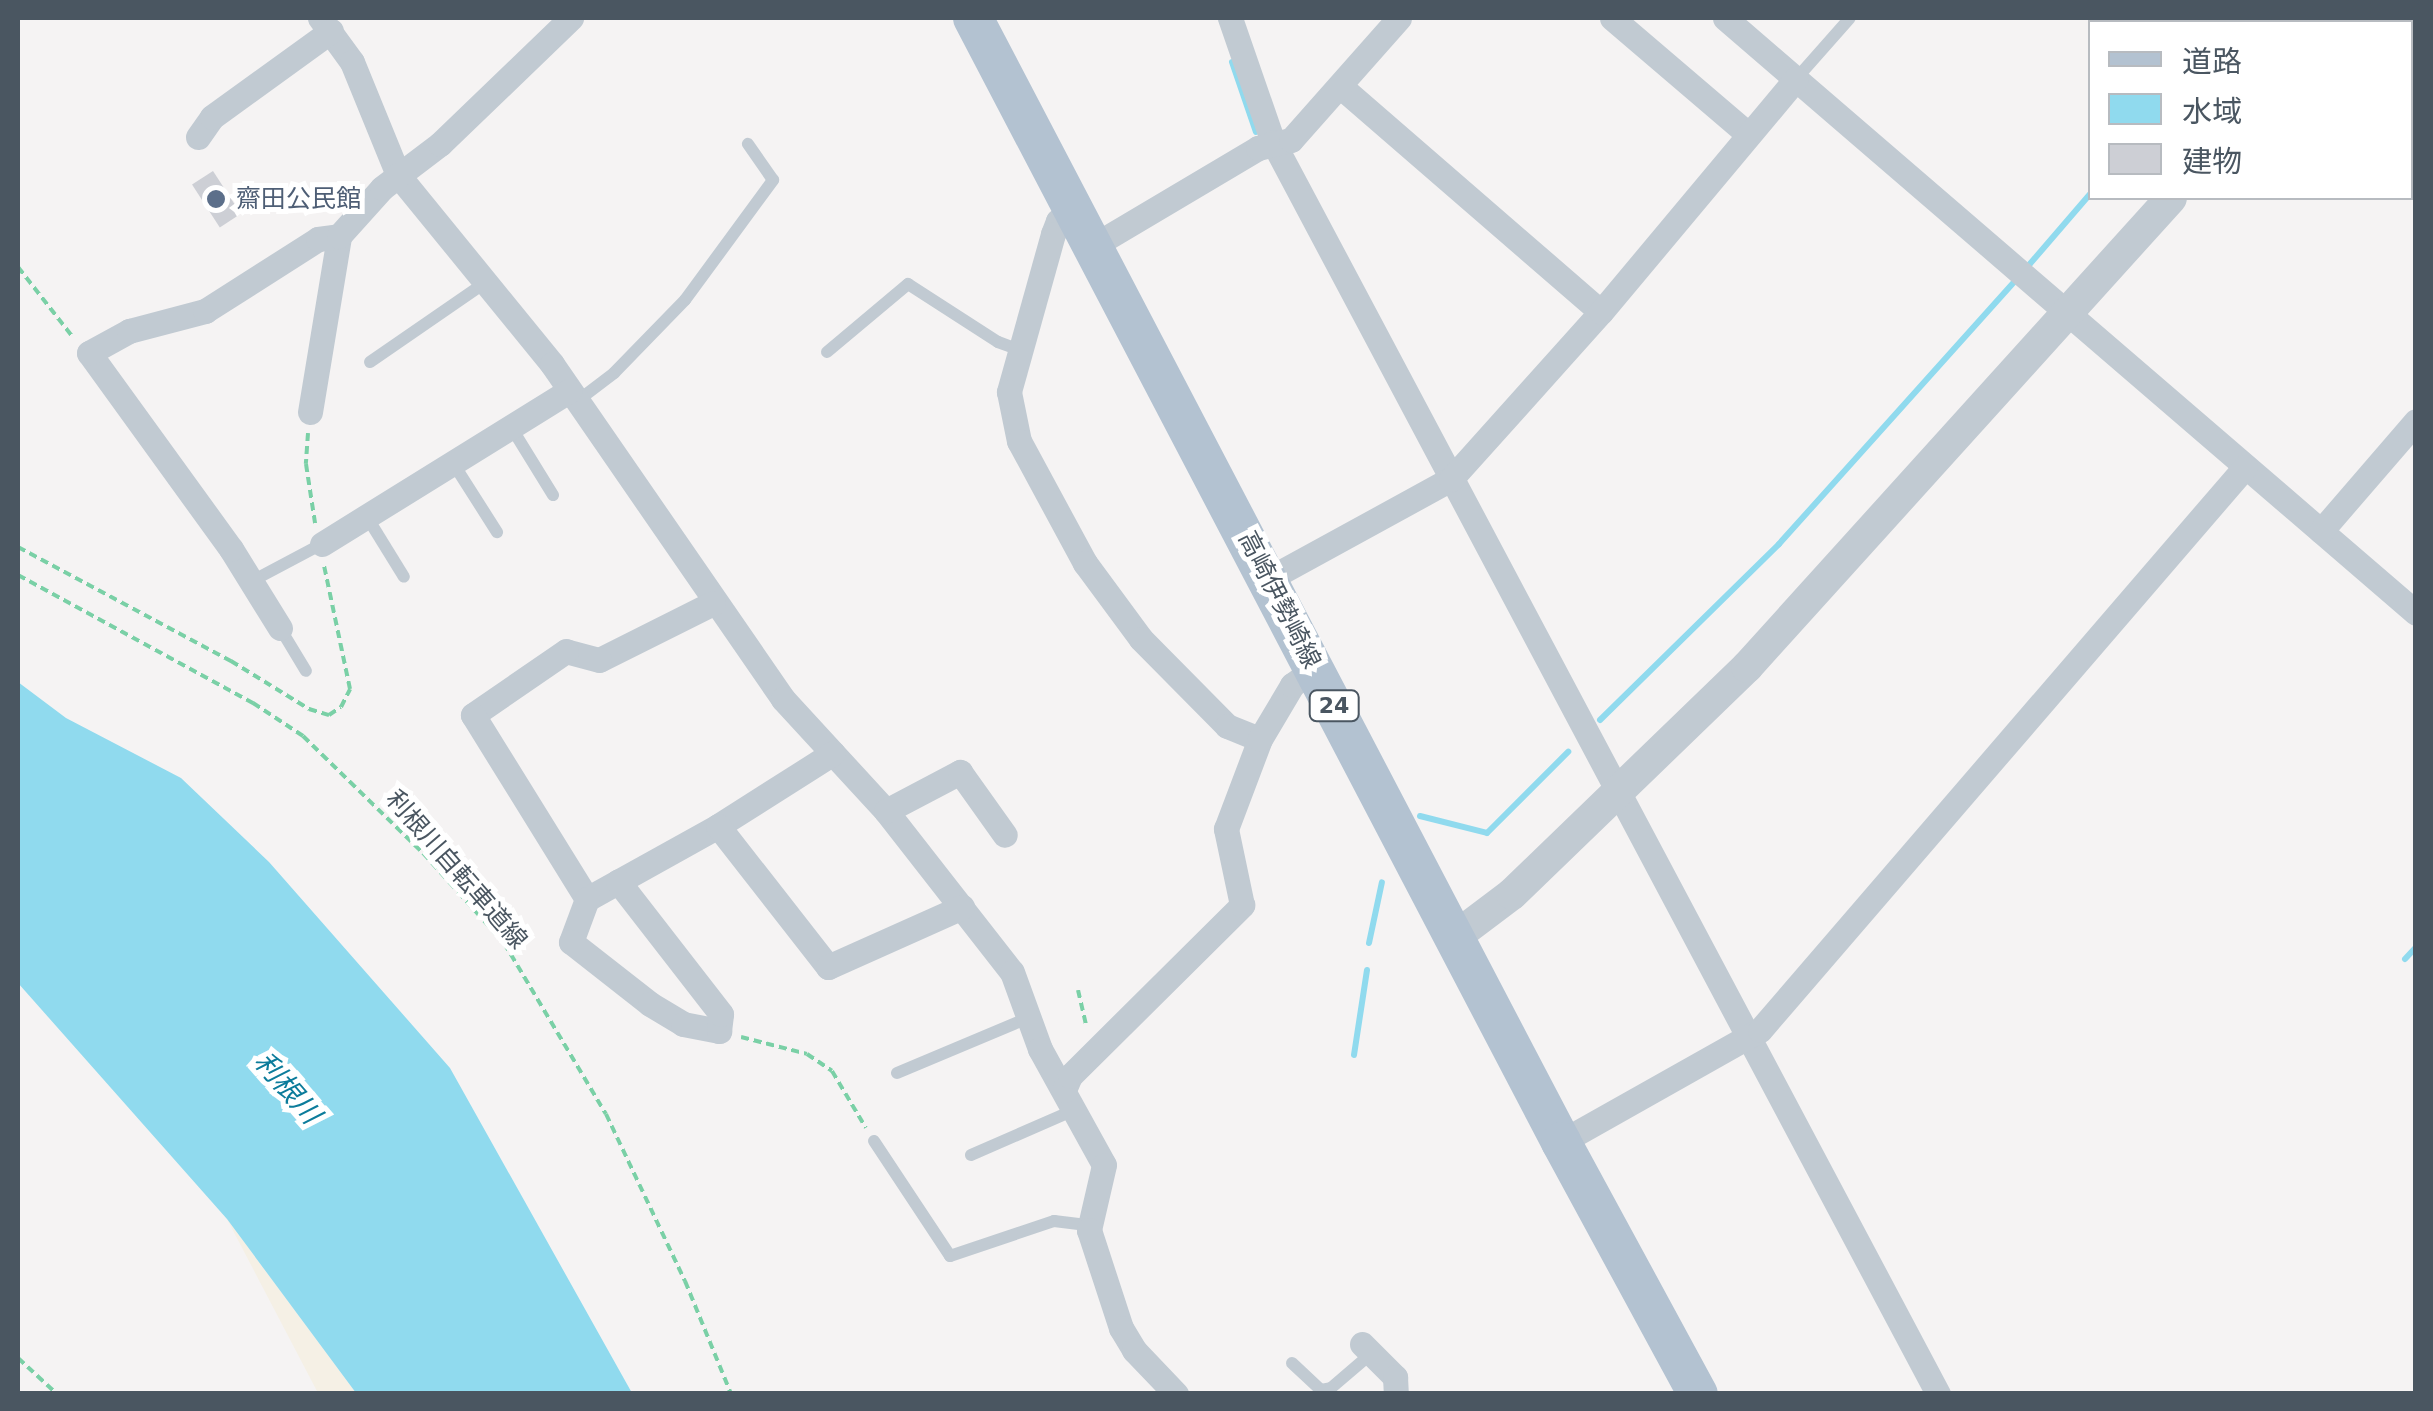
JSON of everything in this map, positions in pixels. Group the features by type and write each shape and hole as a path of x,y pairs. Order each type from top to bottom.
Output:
{"main road":[{"name":"高崎伊勢崎線","path":"973,18 1698,1394"}],"street":[{"path":"310,412 340,236 398,175 440,144 571,18"},
{"path":"1230,18 1273,142 1938,1394"},
{"path":"1093,246 1273,142 1291,140 1400,18"},
{"path":"1612,18 1748,134"},
{"path":"1726,18 2416,613"},
{"path":"198,137 212,117 325,24 352,62 398,175 573,397 783,700 886,811 1012,972 1040,1049 1105,1172 1089,1225 1126,1340 1176,1394"},
{"path":"1270,578 1451,479 1602,312 1796,79"},
{"path":"1340,86 1602,312"},
{"path":"1455,937 1512,894 1718,696 1821,588 2169,200"},
{"path":"1074,208 1058,221 1052,234 1009,392 1019,441 1086,563 1142,639 1228,726 1260,738"},
{"path":"280,628 252,581 89,353 129,330 205,311 318,239 340,236"},
{"path":"322,544 511,427 573,397"},
{"path":"2321,531 2416,421"},
{"path":"1562,1142 1748,1040 2245,467"},
{"path":"587,899 472,715 566,651 599,660 713,603"},
{"path":"1069,1100 1070,1076 1242,905 1226,829 1260,738 1292,685 1314,669"},
{"path":"618,881 721,1014 719,1031 683,1024 650,1004 571,942 587,899 618,881 718,826 832,753"},
{"path":"886,811 960,772 1005,835"},
{"path":"718,826 828,967 962,907"},
{"path":"1366,1348 1395,1377 1396,1394"}],"lane":[{"path":"1796,79 1850,18"},
{"path":"573,397 614,373 685,300 773,180 748,144"},
{"path":"370,362 484,284"},
{"path":"827,352 908,284 998,342 1020,350"},
{"path":"511,427 553,495"},
{"path":"454,462 497,532"},
{"path":"366,517 404,577"},
{"path":"252,581 322,544"},
{"path":"280,628 306,671"},
{"path":"897,1073 1030,1018"},
{"path":"971,1155 1069,1100"},
{"path":"874,1141 950,1256 1054,1221 1089,1225"},
{"path":"1292,1363 1321,1390 1331,1388 1366,1348"}],"path":[{"path":"18,267 78,347 89,353"},
{"path":"18,547 231,660 310,710 329,715 341,706 350,689 322,544 316,533 306,464 310,412"},
{"name":"利根川自転車道線","path":"18,575 253,703 304,736 423,853 504,943 606,1114 685,1281 731,1394"},
{"path":"1078,990 1094,1055"},
{"path":"719,1031 807,1054 832,1070 874,1141"},
{"path":"18,1358 57,1394"}],"sand":[{"path":"227,1219 356,1393 318,1393"}],"water":[{"name":"利根川","path":"18,682 66,718 181,778 269,862 450,1068 632,1393 356,1393 227,1219 18,983"}],"building":[{"name":"齋田公民館","path":"213,171 241,214 220,227 192,185"}],"waterway":[{"path":"1232,62 1256,132"},
{"path":"2029,265 2088,196"},
{"path":"1600,720 1779,544 2016,280"},
{"path":"1420,816 1487,833 1568,752"},
{"path":"1369,943 1382,882"},
{"path":"2405,959 2416,947"},
{"path":"1354,1055 1367,970"}],"place":[{"name":"齋田公民館","path":"216,199"}]}
